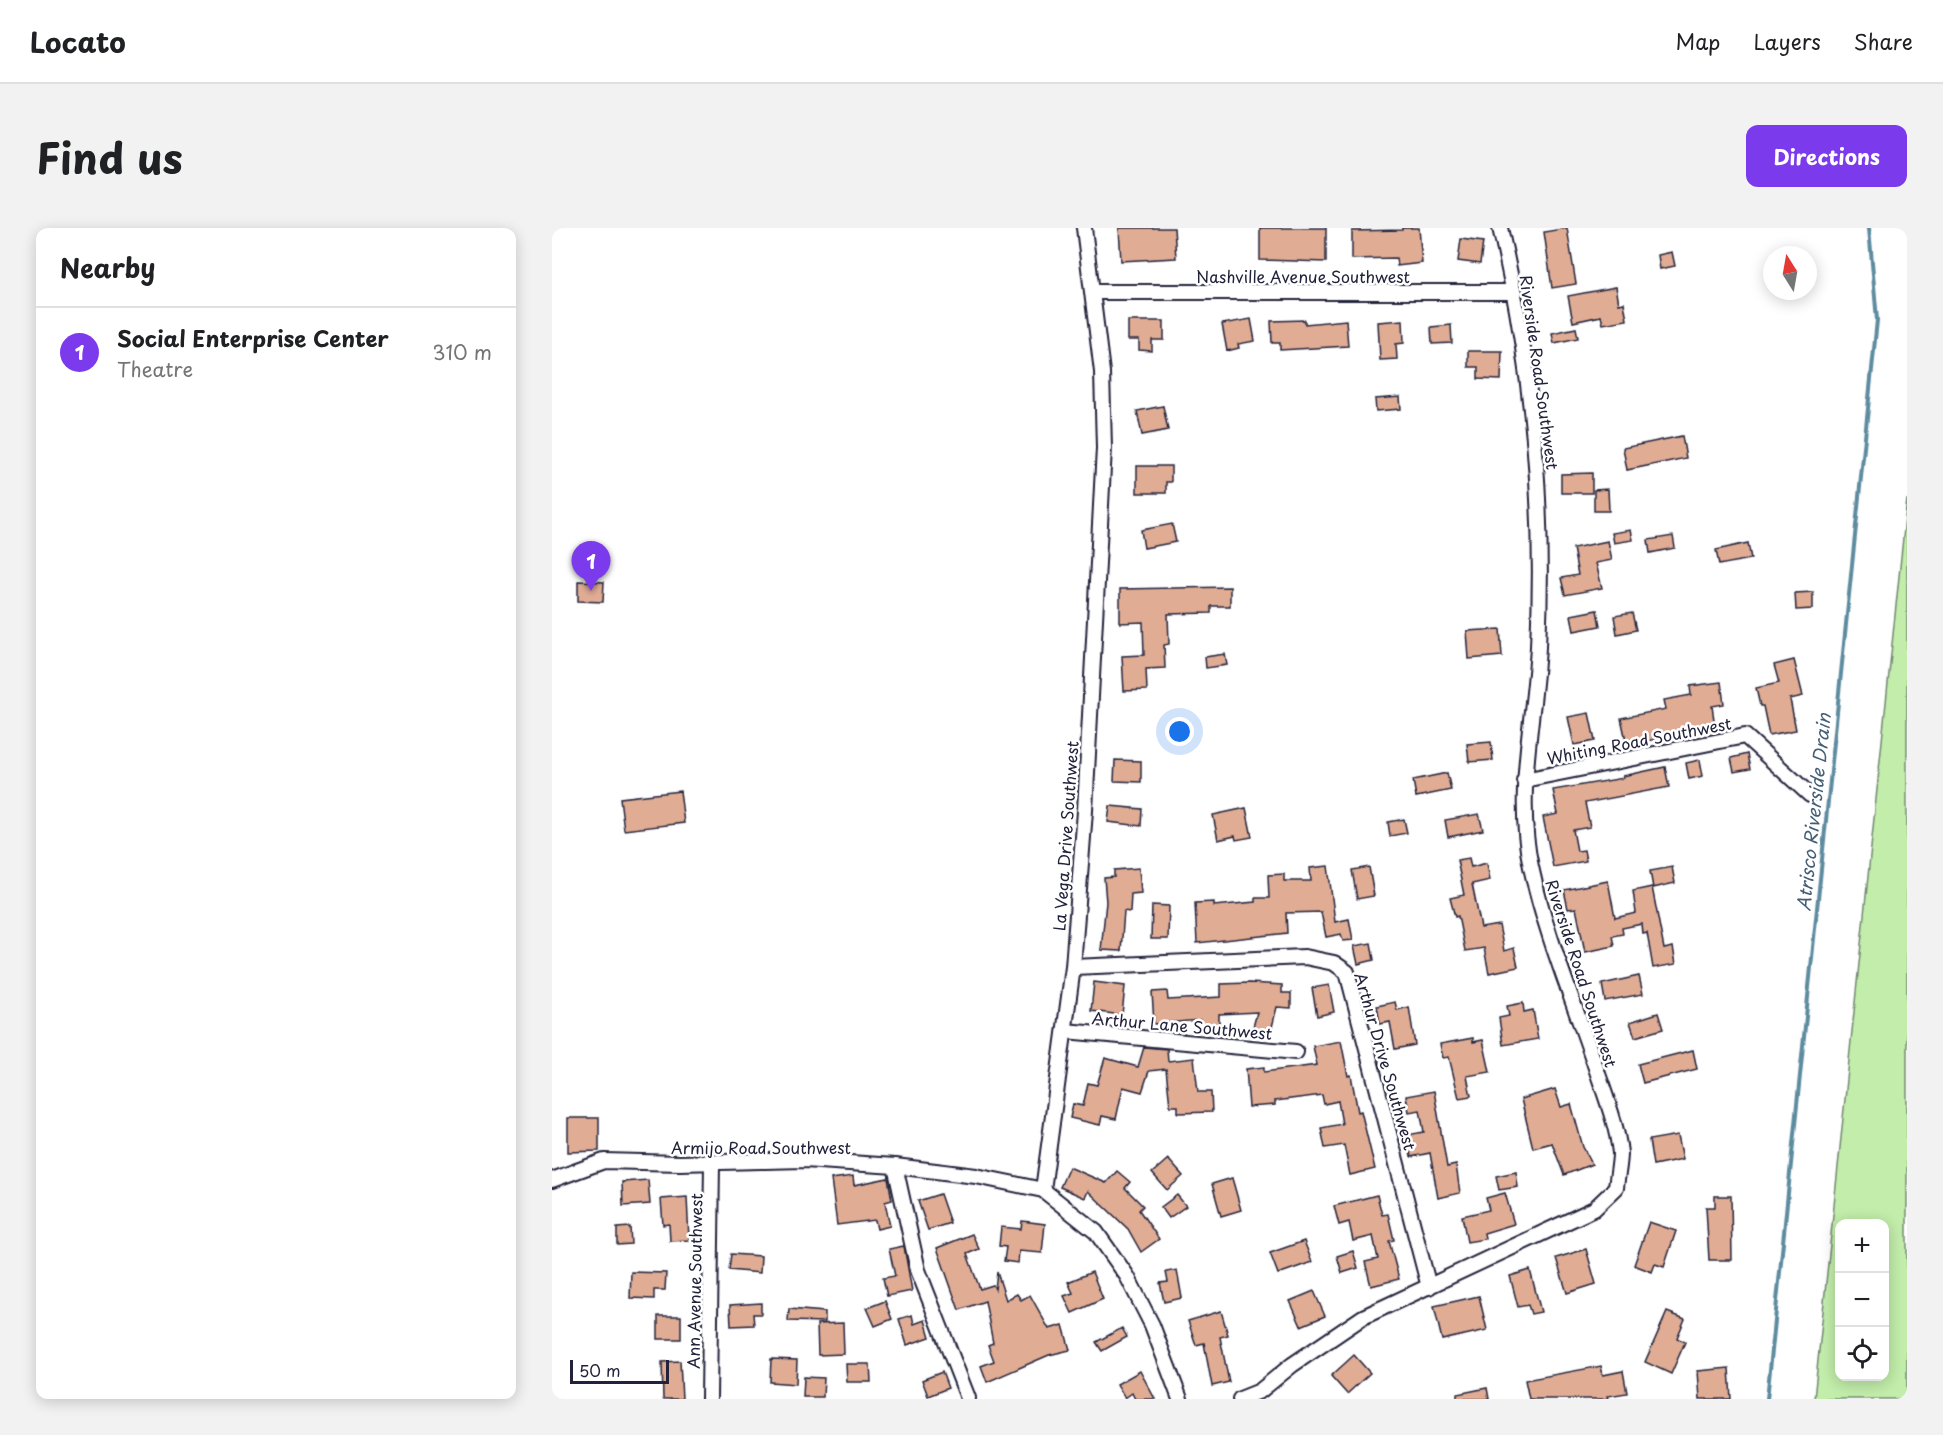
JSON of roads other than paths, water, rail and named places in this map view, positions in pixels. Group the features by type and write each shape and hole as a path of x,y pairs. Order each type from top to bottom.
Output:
{"street":[{"name":"La Vega Drive Southwest","path":"1043,1190 1073,967 1085,811 1104,448 1102,372 1084,228"},
{"name":"Riverside Road Southwest","path":"1240,1399 1260,1391 1292,1365 1363,1317 1594,1209 1616,1188 1620,1154 1611,1116 1542,915 1525,828 1524,780 1538,648 1538,498 1532,410 1515,292 1500,228"},
{"name":"Nashville Avenue Southwest","path":"1092,292 1515,292"},
{"name":"Whiting Road Southwest","path":"1524,780 1745,736 1810,795"},
{"name":"Arthur Drive Southwest","path":"1073,967 1305,957 1335,963 1347,972 1429,1287"},
{"name":"Arthur Lane Southwest","path":"1065,1031 1296,1052"},
{"name":"Armijo Road Southwest","path":"552,1180 604,1161 712,1163 804,1160 895,1166 976,1176 1043,1190"},
{"name":"Ann Avenue Southwest","path":"709,1399 712,1163"},
{"path":"895,1166 918,1270 968,1398"},
{"path":"1043,1190 1096,1232 1126,1275 1152,1325 1180,1399"}],"waterway":[{"name":"Atrisco Riverside Drain","path":"1767,1399 1877,320 1869,228"}],"place":[{"name":"Social Enterprise Center","path":"591,591"}]}
